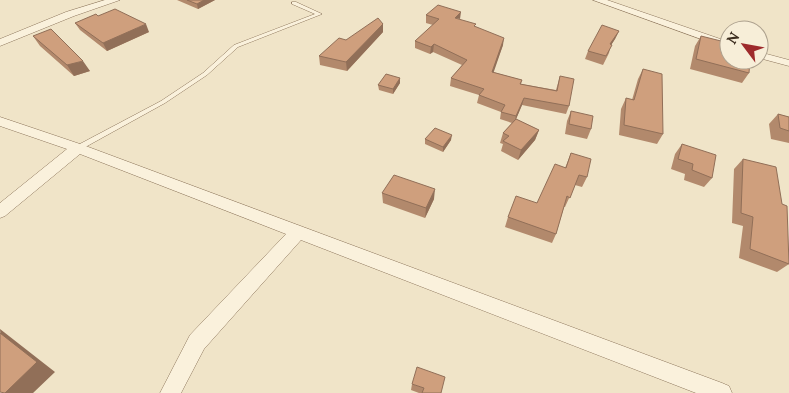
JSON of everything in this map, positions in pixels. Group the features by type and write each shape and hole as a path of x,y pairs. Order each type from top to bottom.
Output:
{"street":[{"path":"0,43 70,14 115,0"},
{"path":"598,0 719,42"},
{"path":"769,58 789,63"},
{"path":"0,121 78,148 722,393"},
{"path":"0,212 78,148"},
{"path":"170,393 197,342 298,232"}],"lane":[{"path":"78,148 163,102 205,74 236,46 319,14 294,3"}],"building":[{"path":"187,0 204,0 197,4"},
{"path":"438,5 461,12 455,18 476,24 474,26 504,38 492,72 522,80 520,84 557,91 560,76 574,79 569,106 524,98 516,116 501,112 505,105 479,95 484,89 451,78 467,60 434,44 431,47 415,41 439,19 426,15"},
{"path":"115,9 146,24 103,43 75,23 96,14 98,16"},
{"path":"378,18 383,24 346,62 319,56 339,38 346,40"},
{"path":"602,25 619,31 610,44 612,45 606,56 588,51"},
{"path":"51,29 83,61 67,65 33,36"},
{"path":"701,36 719,40 719,65 696,59"},
{"path":"643,69 662,74 663,134 624,125 626,98 634,100"},
{"path":"738,70 749,70 749,73"},
{"path":"386,74 400,78 393,89 378,85"},
{"path":"571,111 593,116 591,129 569,124"},
{"path":"778,114 789,117 789,131 780,128"},
{"path":"516,119 539,130 521,150 503,141 509,136 503,133"},
{"path":"435,128 452,135 443,147 425,139"},
{"path":"682,144 716,155 712,178 692,170 693,164 678,159"},
{"path":"571,153 591,159 587,177 579,175 570,198 567,196 556,234 508,217 516,196 537,203 555,164 566,168"},
{"path":"743,159 776,167 782,204 787,206 789,264 750,249 753,217 741,213"},
{"path":"394,175 435,189 426,208 382,193"},
{"path":"0,333 37,362 5,393 0,392"},
{"path":"417,367 445,377 441,393 422,393 424,388 412,384"}]}
